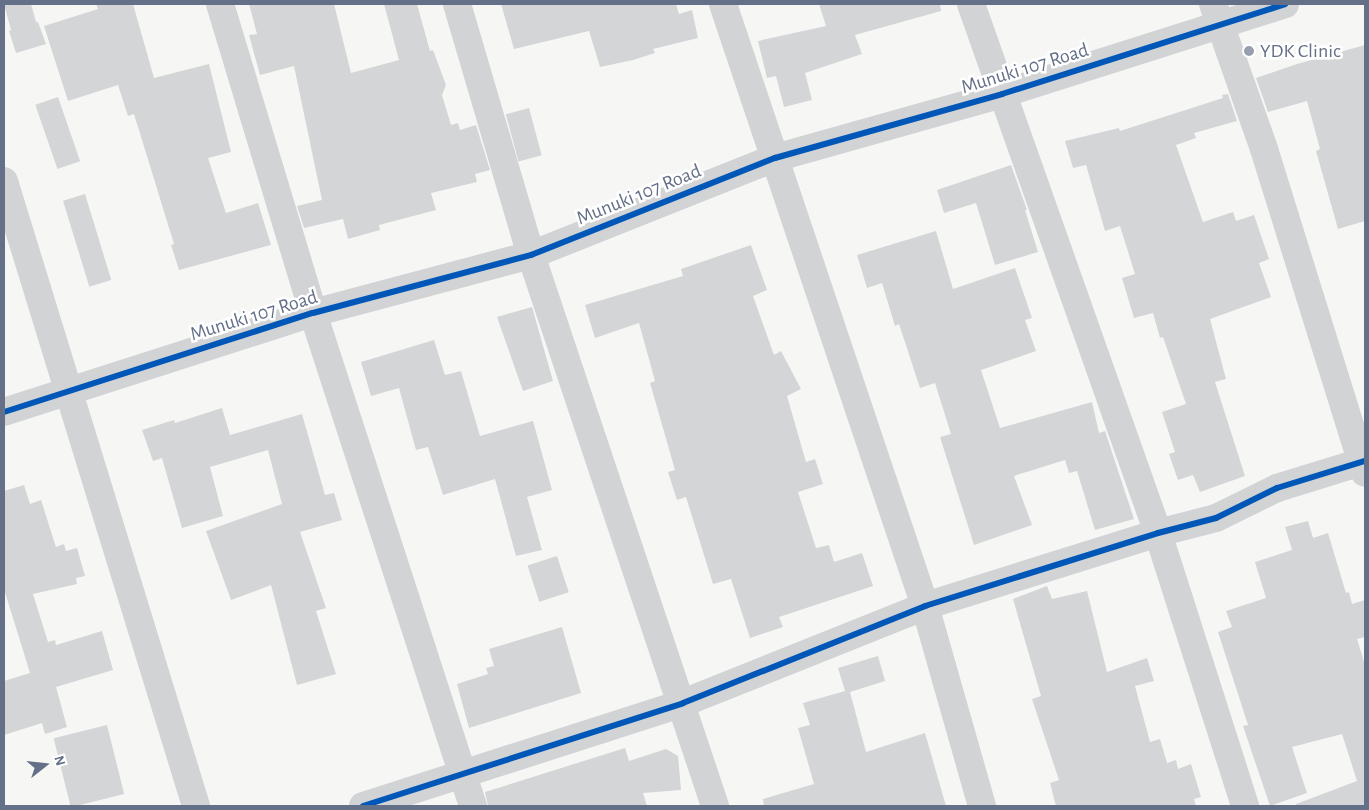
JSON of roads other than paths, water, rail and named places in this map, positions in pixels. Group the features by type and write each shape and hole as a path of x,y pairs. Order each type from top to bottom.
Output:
{"street":[{"path":"220,4 313,313 473,806"},
{"path":"457,4 531,255 683,703 715,806"},
{"path":"722,4 925,606 982,806"},
{"path":"971,4 1158,532 1245,806"},
{"name":"Munuki 107 Road","path":"4,412 313,313 531,255 775,158 1002,94 1217,15 1285,4"},
{"path":"363,806 683,703 925,606 1158,532 1216,518 1277,488 1364,466 1270,167 1217,15"},
{"path":"4,181 196,806"}],"place":[{"name":"YDK Clinic","path":"1249,51"}]}
